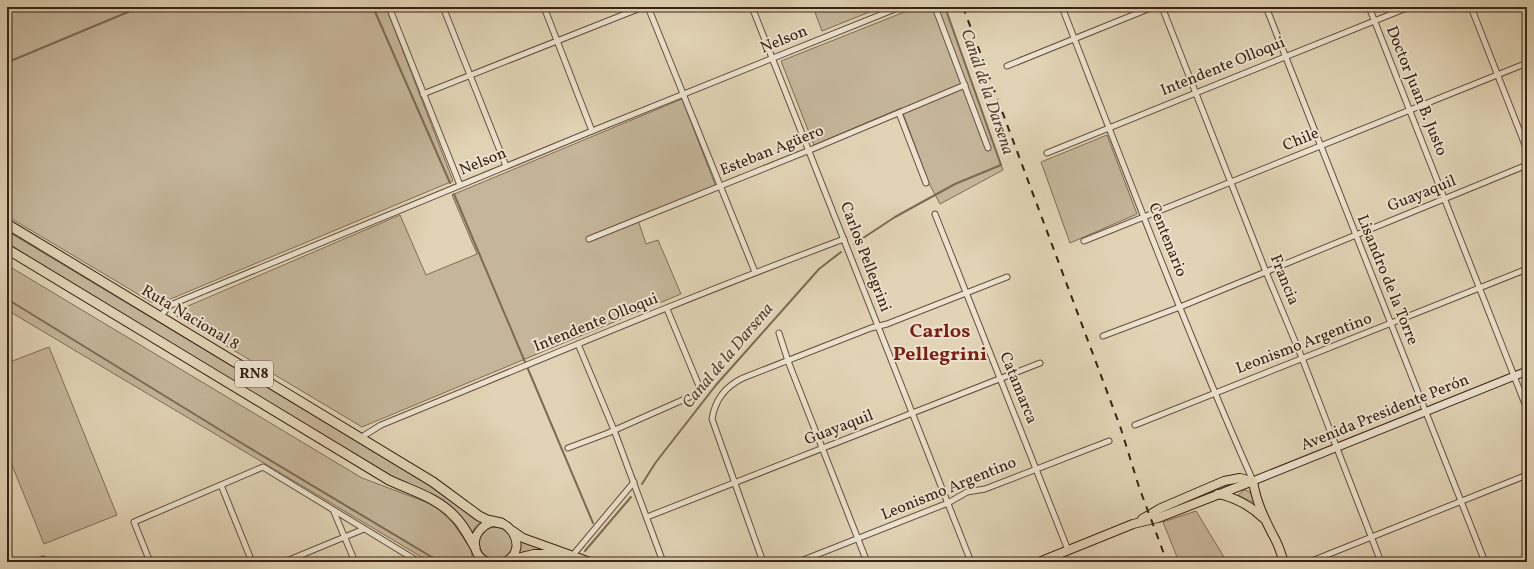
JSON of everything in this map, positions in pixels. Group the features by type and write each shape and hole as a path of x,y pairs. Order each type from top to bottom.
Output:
{"highway":[{"name":"Ruta Nacional 8","path":"7,224 433,482 479,516 487,520 501,523"},
{"name":"RN8","path":"7,249 389,480 432,499 456,518 476,550"}],"main road":[{"name":"Avenida Presidente Perón","path":"1133,524 1158,518 1426,413 1527,371"},
{"name":"Avenida Presidente Perón","path":"1039,562 1133,524 1161,508 1224,481 1240,478 1253,481"},
{"path":"1253,481 1254,492 1265,520 1275,538"},
{"path":"1253,481 1259,490 1284,562"},
{"path":"1218,494 1226,495 1238,501 1254,510 1265,520"},
{"path":"476,550 476,535 480,530 489,523 501,523"},
{"name":"RN8","path":"501,523 523,538 590,562"},
{"name":"RN8","path":"506,561 512,557 516,546 514,534 511,529"},
{"name":"RN8","path":"476,550 480,557 487,562"},
{"name":"RN8","path":"506,561 534,554 548,553 572,555"}],"street":[{"path":"389,7 460,185"},
{"path":"443,7 506,166"},
{"path":"544,7 592,131"},
{"path":"423,94 643,7"},
{"path":"648,7 755,272"},
{"name":"Carlos Pellegrini","path":"752,7 810,150 971,562"},
{"name":"Nelson","path":"160,317 169,306 180,300 592,131 900,7"},
{"path":"935,7 988,148"},
{"name":"Centenario","path":"1062,7 1108,128 1214,394 1253,481"},
{"path":"1007,66 1153,7"},
{"name":"Francia","path":"1162,7 1230,183 1302,358 1381,562"},
{"name":"Lisandro de la Torre","path":"1266,7 1485,562"},
{"name":"Doctor Juan B. Justo","path":"1369,7 1527,409"},
{"name":"Intendente Olloqui","path":"1047,153 1409,7"},
{"path":"1471,7 1527,150"},
{"name":"Chile","path":"1084,241 1527,63"},
{"name":"Esteban Agüero","path":"589,239 810,150 965,85"},
{"path":"899,113 926,183"},
{"name":"Guayaquil","path":"1103,336 1180,308 1527,165"},
{"name":"Catamarca","path":"935,214 1068,550"},
{"name":"Intendente Olloqui","path":"360,438 381,425 578,344 755,272 844,239"},
{"name":"Leonismo Argentino","path":"1135,425 1527,269"},
{"path":"763,562 712,419 715,405 728,387 734,382 1007,276"},
{"path":"568,448 694,396 699,386 667,309"},
{"path":"779,333 788,361 867,562"},
{"path":"578,344 614,430 663,562"},
{"name":"Guayaquil","path":"647,517 1040,363"},
{"name":"Leonismo Argentino","path":"798,562 948,503 967,492 985,489 1109,441"},
{"path":"150,562 134,522 263,468 419,562"},
{"path":"1309,562 1527,475"},
{"path":"572,555 634,482"},
{"path":"221,486 252,562"},
{"path":"334,512 355,562"},
{"path":"284,562 364,530"},
{"path":"476,550 478,562"}],"shaded area":[{"path":"7,7 386,7 453,181 161,303 151,302 7,216"},
{"path":"813,7 882,7 822,31"},
{"path":"917,7 945,7 1003,170 940,204 929,183 901,108 814,145 781,61"},
{"path":"682,99 716,187 638,220 646,244 658,240 681,294 362,427 173,314 174,310 188,306 400,215 426,275 477,254 452,195"},
{"path":"1107,135 1137,214 1070,243 1041,162"},
{"path":"7,231 438,490 481,522 476,526 471,534 447,505 432,494 395,480 7,246"},
{"path":"7,265 362,478 426,502 438,509 453,523 472,551 472,562 430,562 7,310"},
{"path":"49,347 117,515 44,544 7,453 7,363"},
{"path":"1232,484 1233,485 1163,513 1162,511"},
{"path":"1244,490 1249,491 1253,497 1254,503 1238,495"},
{"path":"1196,511 1227,562 1179,562 1163,522"},
{"path":"493,527 499,527 503,528 510,534 513,544 512,551 506,558 499,561 493,561 489,560 482,554 479,547 479,541 480,537 486,530"},
{"path":"521,540 553,550 519,554"}],"waterway":[{"path":"7,61 13,60 140,7"},
{"path":"373,7 450,183"},
{"name":"Canal de la Darsena","path":"854,244 895,217 955,184 1001,165 945,7"},
{"path":"454,194 525,362"},
{"name":"Canal de la Darsena","path":"642,484 656,462 716,385 819,269 841,252"},
{"path":"7,299 243,444 440,562"},
{"path":"528,369 593,523"},
{"name":"Canal de la Darsena","path":"585,551 631,497"}],"railway":[{"path":"963,7 1121,429 1139,487 1167,562"}],"district":[{"name":"Carlos Pellegrini","path":"940,344"}]}
